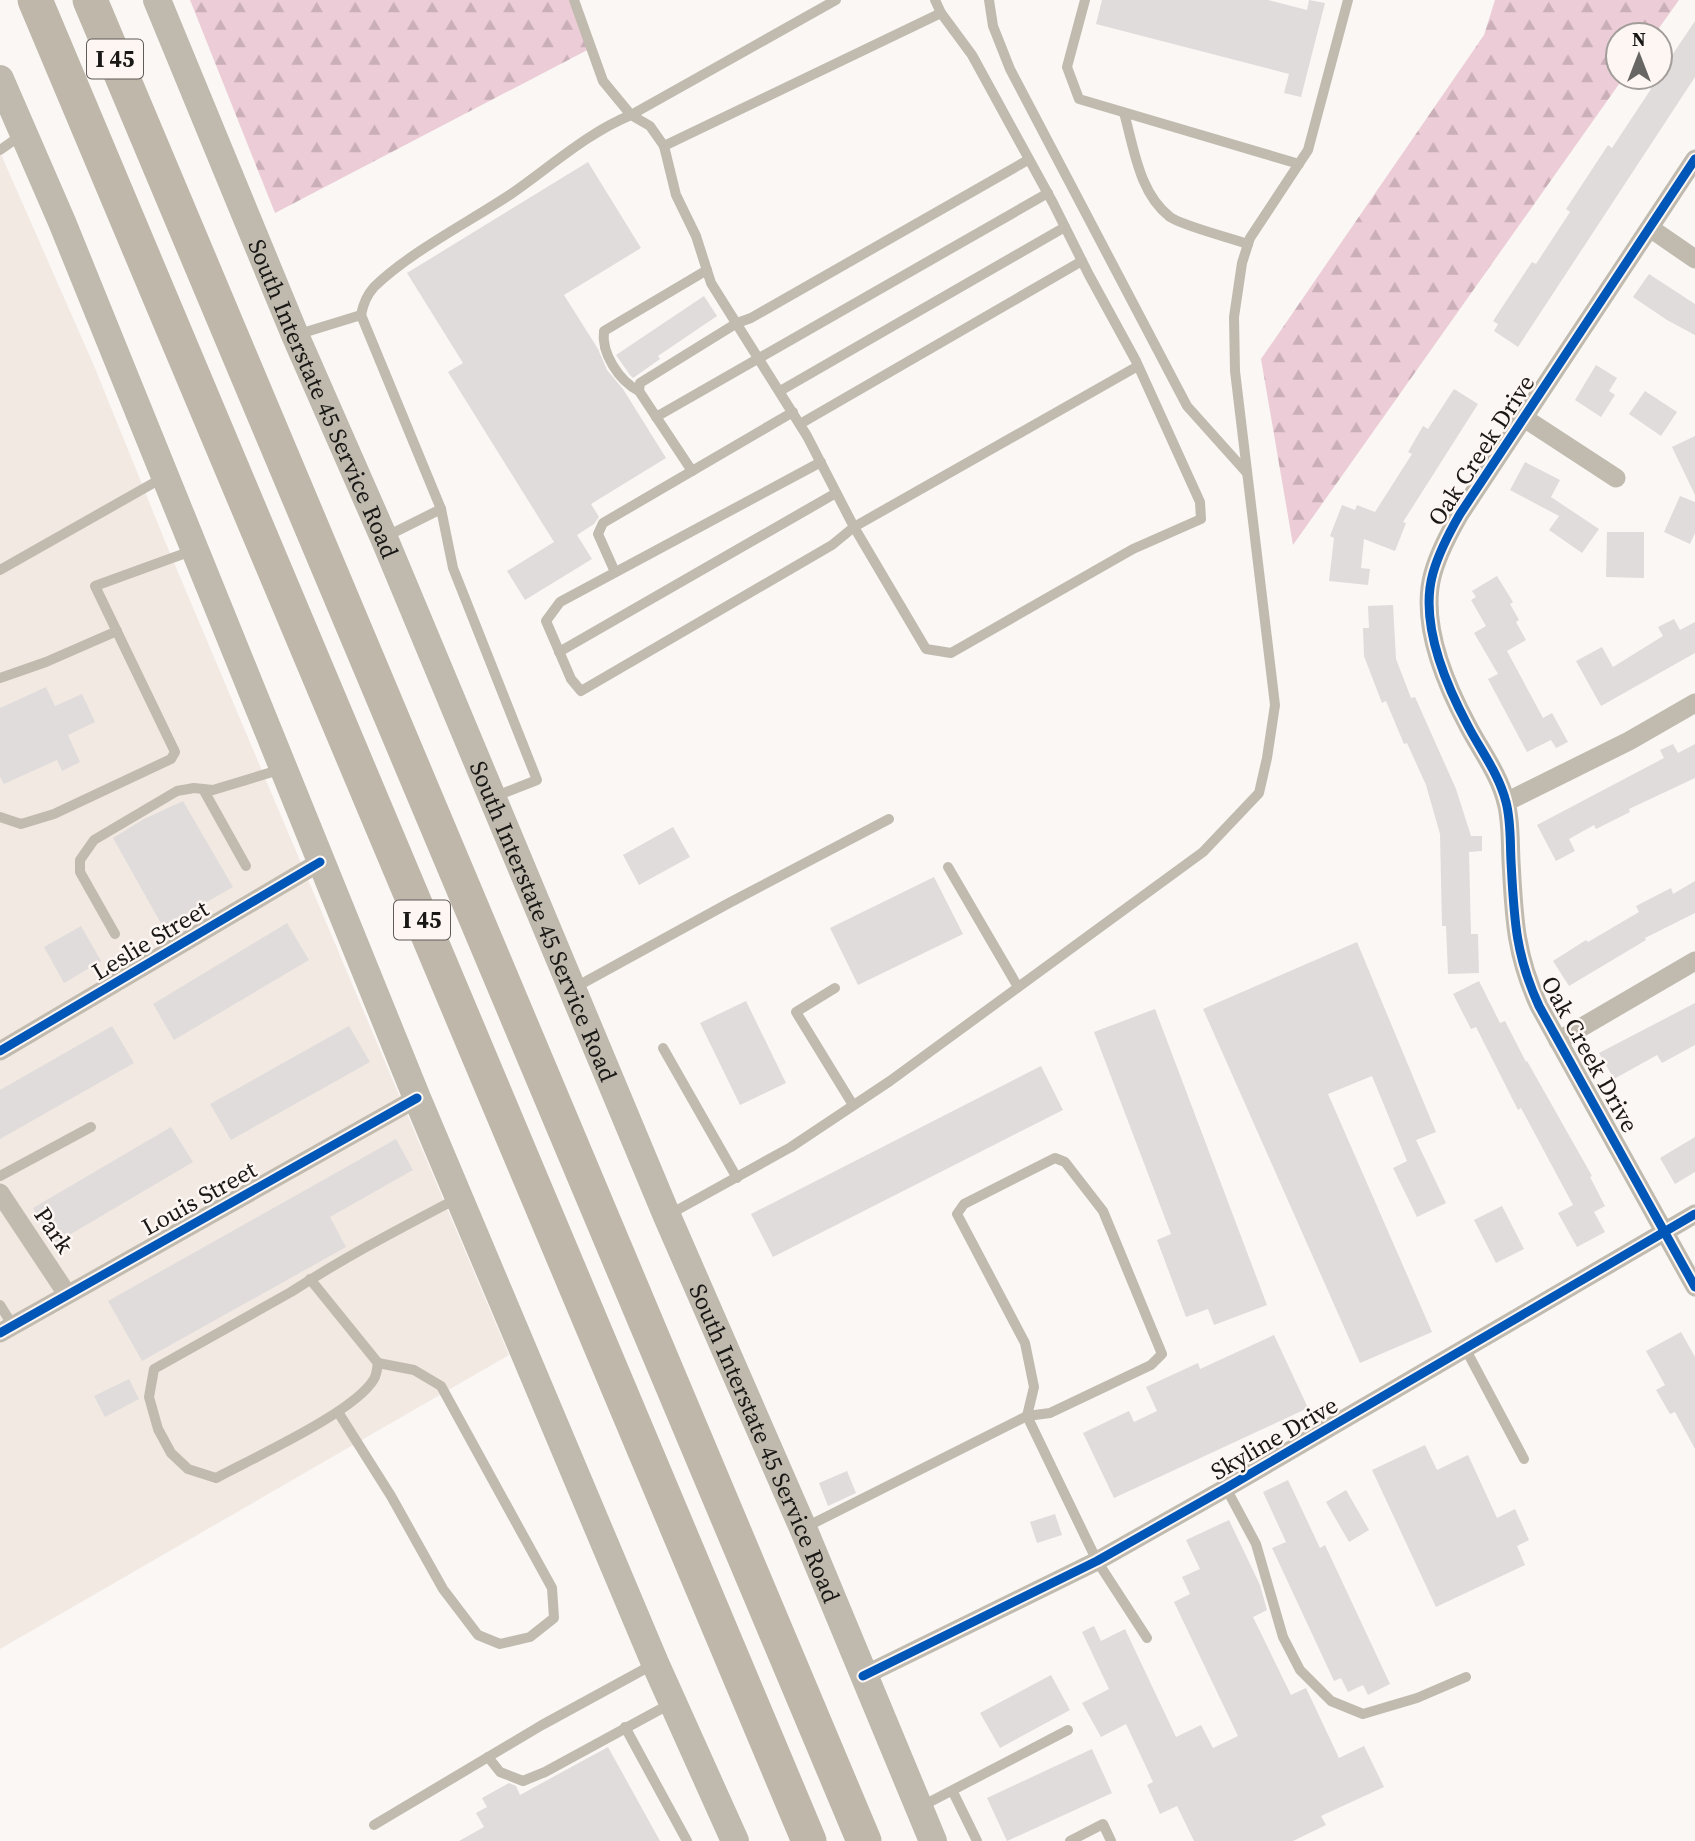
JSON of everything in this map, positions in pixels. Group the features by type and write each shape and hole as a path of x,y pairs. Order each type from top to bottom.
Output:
{"highway":[{"name":"I 45","path":"35,0 809,1841"},
{"name":"I 45","path":"90,0 864,1841"},
{"path":"113,0 134,67 139,118"}],"main road":[{"name":"South Interstate 45 Service Road","path":"157,0 295,335 384,538 667,1216 803,1528 933,1841"},
{"path":"1,82 62,222 417,1098 672,1703 735,1841"}],"street":[{"name":"Oak Creek Drive","path":"1695,159 1460,514 1443,545 1432,575 1430,608 1436,648 1447,683 1496,773 1506,802 1518,950 1526,978 1558,1041 1695,1287"},
{"path":"1650,228 1695,259"},
{"path":"1524,418 1616,478"},
{"path":"1506,802 1617,747 1695,703"},
{"name":"Leslie Street","path":"0,1051 320,862"},
{"path":"1558,1041 1695,961"},
{"name":"Louis Street","path":"6,1329 417,1098"},
{"name":"Park","path":"0,1193 67,1294"},
{"name":"Skyline Drive","path":"863,1676 1097,1561 1695,1214"}],"lane":[{"path":"574,0 603,81 631,115 650,126 664,146 676,195 696,236 711,284 793,412 854,527 926,649 951,653 1133,549 1200,519 1200,502 1138,366 1048,193 971,55 935,0"},
{"path":"493,797 537,780 453,568 441,509 360,315 363,301 401,267 611,123 631,115 836,0"},
{"path":"989,0 993,26 1010,69 1187,405 1247,473"},
{"path":"1085,0 1067,67 1079,99 1299,164"},
{"path":"667,1216 791,1147 1017,988 1203,852 1259,793 1275,705 1235,371 1234,317 1242,263 1248,244 1308,150 1348,0"},
{"path":"664,146 941,13"},
{"path":"1124,113 1143,181 1153,199 1172,218 1248,244"},
{"path":"0,150 24,134"},
{"path":"639,391 640,383 737,323 751,318 1028,160"},
{"path":"656,417 1048,193"},
{"path":"780,391 1065,227"},
{"path":"800,424 1082,261"},
{"path":"692,471 639,391 625,384 603,344 604,331 707,270"},
{"path":"295,335 360,315"},
{"path":"821,463 560,602 546,621 571,679 581,691 832,545 854,527 1138,366"},
{"path":"615,572 598,534 603,523 793,412"},
{"path":"0,570 164,476"},
{"path":"559,652 836,493"},
{"path":"384,538 441,509"},
{"path":"0,817 22,824 54,814 170,759 175,752 95,586 194,550"},
{"path":"0,678 46,662 117,631"},
{"path":"115,934 80,872 80,860 94,840 177,791 227,787 282,769"},
{"path":"203,789 246,866"},
{"path":"573,989 889,819"},
{"path":"948,867 1017,988"},
{"path":"835,988 796,1012 853,1105"},
{"path":"663,1048 737,1178"},
{"path":"0,1176 91,1127"},
{"path":"803,1528 1027,1416 1050,1413 1151,1365 1162,1354 1102,1211 1065,1162 1055,1158 964,1204 957,1214 1025,1343 1034,1387 1027,1416 1097,1561 1147,1638"},
{"path":"377,1363 375,1377 365,1390 338,1412 216,1478 188,1469 172,1453 158,1429 149,1397 154,1369 349,1255 460,1198"},
{"path":"310,1279 377,1363 414,1370 441,1386 552,1588 554,1618 530,1637 500,1644 478,1635 443,1589 391,1496 338,1412"},
{"path":"0,1305 6,1329"},
{"path":"1465,1347 1524,1459"},
{"path":"1226,1488 1256,1544 1283,1637 1300,1670 1331,1701 1363,1714 1417,1698 1466,1677"},
{"path":"374,1825 655,1663"},
{"path":"488,1758 500,1772 523,1781 545,1772 672,1703"},
{"path":"625,1727 687,1841"},
{"path":"919,1808 1068,1730"},
{"path":"953,1792 977,1841"},
{"path":"1070,1841 1102,1824 1111,1841"}],"shaded area":[{"path":"0,152 95,368 167,546 509,1355 0,1649"}],"green space":[{"path":"190,0 576,0 595,46 275,213"},
{"path":"1495,0 1679,0 1664,21 1604,21 1604,91 1614,91 1293,545 1261,359 1484,35"}],"building":[{"path":"1102,0 1268,0 1307,10 1309,0 1325,3 1301,97 1284,93 1289,74 1096,24"},
{"path":"1695,21 1695,77 1518,347 1494,331 1498,324 1493,321 1532,262 1536,264 1570,212 1566,209 1608,145 1612,148 1650,91 1674,91 1674,52"},
{"path":"588,162 641,248 564,295 598,349 607,370 623,389 666,458 591,504 599,517 594,524 577,535 592,559 525,600 507,571 554,542 448,372 463,363 407,273"},
{"path":"1649,274 1695,304 1695,335 1633,297"},
{"path":"704,296 717,316 658,356 660,359 633,378 616,355"},
{"path":"1596,365 1617,378 1609,391 1615,395 1601,417 1575,400"},
{"path":"1454,389 1478,404 1403,522 1406,523 1395,551 1364,539 1361,568 1370,569 1368,585 1329,581 1334,538 1330,536 1342,505 1355,510 1357,505 1375,512 1412,454 1408,452 1423,426 1428,429"},
{"path":"1645,391 1677,412 1661,436 1629,414"},
{"path":"1695,436 1695,495 1672,447"},
{"path":"1525,462 1560,480 1551,497 1599,529 1582,553 1549,530 1559,516 1510,490"},
{"path":"1680,496 1695,502 1695,533 1690,544 1664,532"},
{"path":"1607,532 1644,532 1644,578 1606,577"},
{"path":"1497,576 1513,602 1510,604 1519,620 1516,622 1526,640 1507,651 1543,718 1552,713 1568,742 1556,748 1551,740 1527,752 1488,679 1498,674 1474,633 1486,626 1471,600 1476,597 1472,591"},
{"path":"1393,605 1396,659 1411,698 1415,697 1456,789 1471,836 1482,836 1482,851 1469,852 1471,934 1478,934 1479,973 1448,974 1446,926 1442,926 1440,834 1426,785 1407,743 1404,744 1386,701 1382,703 1364,656 1363,628 1369,628 1368,606"},
{"path":"1674,619 1680,630 1695,622 1695,653 1601,706 1576,661 1602,647 1613,667 1663,636 1658,627"},
{"path":"46,687 55,706 82,694 95,722 68,735 80,762 62,771 57,760 4,784 0,777 0,708"},
{"path":"1673,744 1678,753 1695,744 1695,778 1629,809 1630,812 1596,829 1594,825 1569,839 1575,851 1556,861 1537,825 1664,758 1660,750"},
{"path":"183,801 233,887 163,927 113,838 144,819"},
{"path":"673,827 690,857 639,885 623,855"},
{"path":"934,877 963,934 858,985 830,928"},
{"path":"1695,881 1695,913 1645,938 1646,940 1569,986 1553,961 1639,912 1636,906 1671,888 1673,894"},
{"path":"287,923 309,960 174,1040 153,1004"},
{"path":"81,926 101,961 64,983 44,947"},
{"path":"1357,942 1436,1132 1416,1140 1446,1203 1417,1217 1393,1168 1407,1161 1372,1076 1328,1094 1432,1332 1360,1363 1203,1009"},
{"path":"1479,981 1500,1023 1505,1021 1592,1176 1590,1177 1605,1206 1594,1212 1605,1232 1577,1247 1558,1213 1573,1205 1521,1108 1518,1110 1476,1027 1471,1029 1453,994"},
{"path":"746,1001 786,1083 740,1105 700,1023"},
{"path":"1695,1003 1695,1045 1662,1063 1657,1055 1614,1079 1599,1053"},
{"path":"1155,1009 1267,1305 1214,1325 1208,1309 1186,1317 1157,1240 1171,1234 1094,1032"},
{"path":"112,1026 134,1063 0,1139 0,1090"},
{"path":"349,1026 370,1062 231,1140 210,1104"},
{"path":"1041,1066 1063,1110 773,1257 751,1214"},
{"path":"171,1127 193,1162 54,1244 33,1208"},
{"path":"1695,1137 1695,1172 1675,1184 1660,1158"},
{"path":"396,1139 413,1170 330,1217 346,1247 142,1361 108,1301"},
{"path":"1502,1206 1524,1249 1496,1263 1474,1220"},
{"path":"1681,1332 1695,1357 1695,1449 1675,1412 1670,1414 1656,1390 1665,1385 1646,1351"},
{"path":"1274,1335 1308,1408 1114,1498 1083,1433 1129,1411 1134,1422 1157,1411 1146,1387 1198,1363 1200,1369"},
{"path":"129,1379 139,1399 105,1417 94,1396"},
{"path":"1425,1445 1437,1470 1468,1455 1497,1518 1515,1509 1529,1540 1517,1546 1525,1565 1436,1607 1372,1470"},
{"path":"847,1471 856,1493 828,1506 819,1483"},
{"path":"1288,1480 1320,1548 1325,1545 1390,1684 1368,1695 1363,1685 1348,1692 1341,1678 1334,1681 1272,1548 1286,1542 1263,1492"},
{"path":"1346,1490 1369,1530 1349,1542 1326,1502"},
{"path":"1055,1514 1062,1535 1037,1543 1030,1522"},
{"path":"1229,1520 1260,1585 1267,1610 1253,1617 1291,1695 1306,1688 1339,1758 1364,1746 1384,1787 1321,1816 1326,1825 1293,1841 1194,1841 1177,1806 1160,1814 1147,1785 1153,1782 1126,1724 1101,1737 1082,1703 1109,1689 1082,1632 1094,1626 1101,1641 1125,1629 1176,1737 1201,1725 1213,1748 1238,1736 1174,1602 1190,1594 1182,1577 1200,1569 1186,1540"},
{"path":"1051,1675 1070,1710 1000,1748 980,1713"},
{"path":"608,1747 660,1841 459,1841 484,1827 476,1813 487,1807 482,1798 509,1783 516,1786 520,1795"},
{"path":"1092,1749 1112,1793 1007,1841 987,1798"}],"cycle path":[{"path":"1695,159 1460,514 1435,565 1429,612 1443,672 1468,726 1494,772 1506,802 1510,824 1517,935 1531,987 1695,1287"},
{"path":"0,1051 320,862"},
{"path":"0,1333 417,1098"},
{"path":"863,1676 1097,1561 1695,1214"}]}
